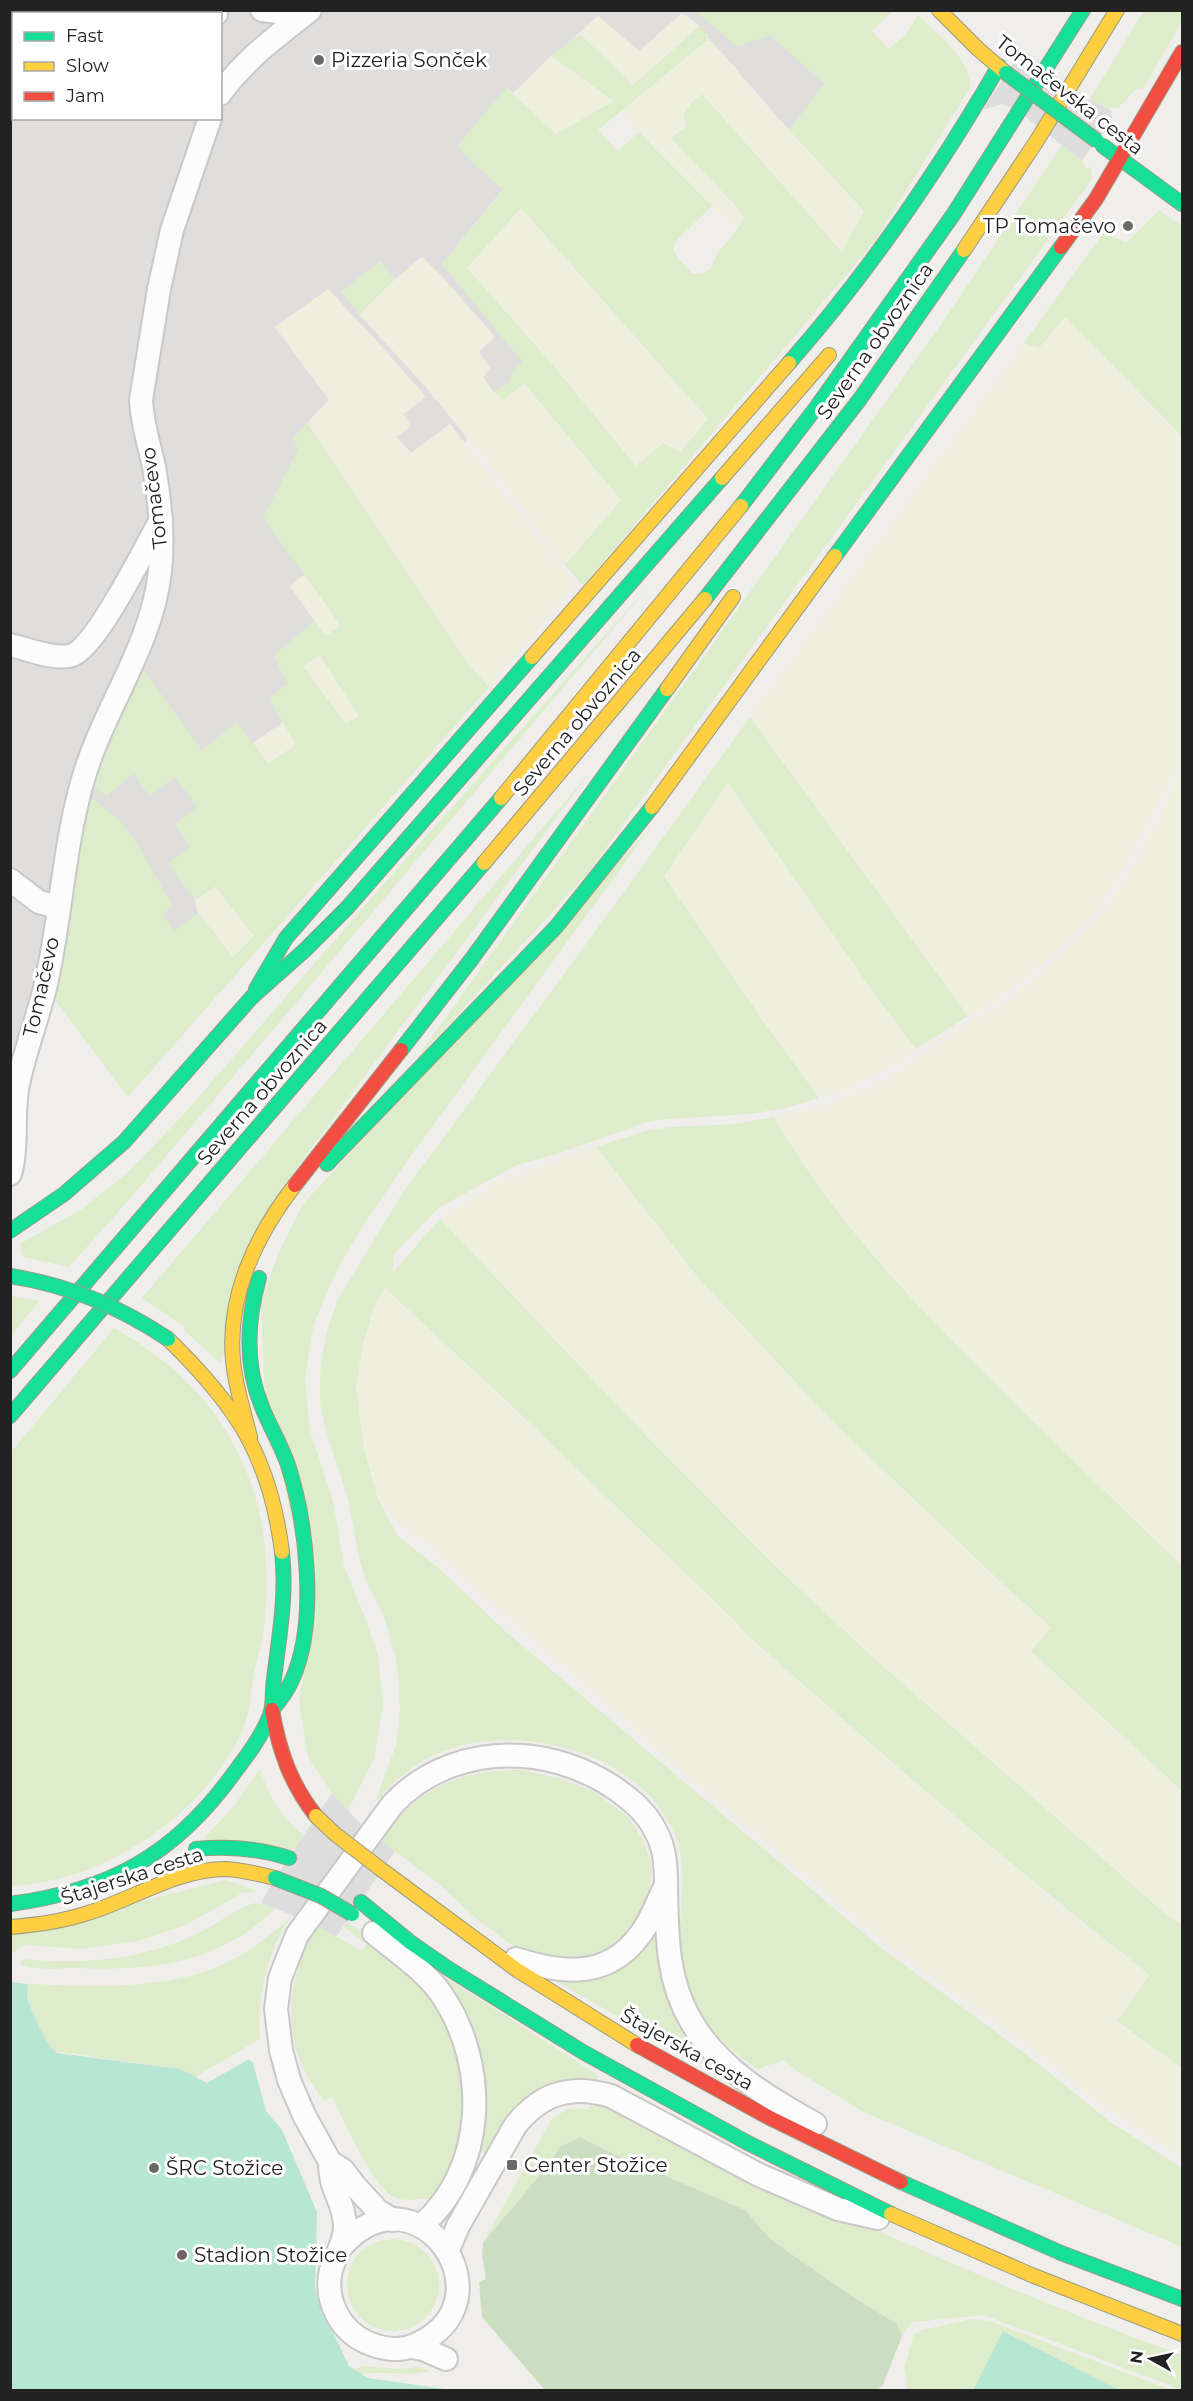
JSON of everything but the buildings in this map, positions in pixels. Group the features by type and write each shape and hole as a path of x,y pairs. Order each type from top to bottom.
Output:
{"main road":[{"name":"Tomačevska cesta","path":"939,10 978,49 1003,69 1182,204"},
{"name":"Severna obvoznica","path":"10,1371 532,762 722,531 818,405 953,215 1083,10"},
{"name":"Severna obvoznica","path":"10,1416 548,789 717,584 801,476 943,280 1036,140 1117,10"},
{"path":"271,1247 300,1198 333,1157 528,958 556,927 642,820 1076,226 1121,159 1182,52"},
{"path":"252,997 286,938 826,321 933,175 1003,69"},
{"path":"911,250 953,215"},
{"path":"10,1230 64,1194 124,1142 252,997 305,950 347,908 796,395 836,346"},
{"path":"787,518 801,476"},
{"path":"250,1437 233,1360 232,1331 243,1278 252,1251 266,1225 471,960 744,581"},
{"path":"10,1904 70,1893 123,1874 173,1842 228,1785 294,1677 306,1611 306,1565 302,1520 293,1480 282,1448 259,1398 251,1356 250,1316 254,1294 264,1264"},
{"path":"10,1276 57,1284 94,1297 135,1317 168,1339 212,1380 250,1437 271,1485 282,1539 282,1615 272,1689 272,1710"},
{"name":"Štajerska cesta","path":"272,1710 279,1749 287,1773 293,1786 316,1816 335,1834 382,1870 564,2002 669,2063 838,2152 1027,2238 1182,2299"},
{"name":"Štajerska cesta","path":"144,1862 183,1851 221,1846 257,1848 289,1857 305,1866"},
{"name":"Štajerska cesta","path":"10,1927 54,1922 83,1914 172,1879 213,1869 243,1870 275,1878 321,1896 351,1900"},
{"name":"Štajerska cesta","path":"322,1876 351,1900 426,1953 512,2008 664,2098 818,2179 925,2229 1087,2298 1182,2334"}],"street":[{"path":"262,10 307,13"},
{"path":"222,91 258,51 307,13"},
{"name":"Tomačevo","path":"10,1174 14,1085 45,988 82,781 140,646 155,600 162,548 161,520 154,467 142,417 141,400 159,289 172,230 209,120"},
{"path":"10,645 53,655 77,654 87,645 106,619 161,520"},
{"path":"10,880 20,885 39,902 58,907"},
{"path":"393,2220 378,2211 343,2170 330,2162 295,2095 284,2065 278,2037 276,2009 280,1978 290,1949 306,1923 404,1791 423,1778 450,1766 499,1756 530,1756 578,1769 624,1795 649,1819 661,1844 671,1970 676,1991 691,2021 725,2064 794,2112 825,2129 838,2152"},
{"path":"490,1950 556,1970 593,1968 613,1958 632,1944 647,1925 666,1885"},
{"path":"351,1900 441,1993 457,2022 466,2048 474,2085 474,2120 470,2152 444,2204 421,2226"},
{"path":"448,2250 458,2226 520,2119 548,2097 574,2090 592,2091 611,2096 759,2175 838,2209 925,2229"},
{"path":"330,2162 329,2178 344,2214 345,2230 331,2272 332,2305 339,2320 358,2338 375,2346 393,2349 411,2347 423,2349 446,2359"},
{"path":"341,2247 362,2228 376,2221 393,2220 421,2226 436,2236 448,2250 456,2270 458,2291 452,2312 435,2334 411,2347"}],"shaded area":[{"path":"11,11 758,11 902,155 865,211 789,130 709,39 707,33 639,51 598,16 513,93 507,88 458,145 470,160 503,189 442,264 523,362 428,493 214,946 39,982 11,1074"}],"green space":[{"path":"696,11 893,11 872,31 889,49 906,34 918,15 952,47 965,67 970,88 874,242 583,586 565,565 621,500 524,383 504,400 494,392 511,380 511,373 523,362 442,264 503,190 470,160 458,145 506,88 556,134 614,101 551,56 580,34 633,85 700,26 709,39 598,130 618,151 639,132 712,206 676,241 673,249 680,261 693,274 710,269 717,255 744,218 734,204 671,138 687,126 683,115 692,102 702,94 842,252 864,211 789,130 824,84 770,35 737,47","holes":["521,208 708,419 680,452 663,443 636,466 552,364 467,268"]},
{"path":"1144,11 1182,11 1182,21 1143,89 1137,88 1118,108 1104,108 1089,100"},
{"path":"682,13 700,26 633,85 580,34 598,16 639,51"},
{"path":"709,39 735,67 749,87 865,211 842,252 687,126 671,138 734,204 744,218 738,229 712,206 620,110 677,67"},
{"path":"551,56 614,100 556,135 513,93"},
{"path":"1062,145 1082,160 1086,168 1091,167 1092,179 588,873 414,1062 942,323"},
{"path":"522,207 708,420 680,453 663,443 637,466 552,364 466,268"},
{"path":"1159,210 1182,226 1182,436 1065,317 1039,348 1024,343 1104,232 1126,243"},
{"path":"422,257 441,275 495,337 479,352 490,368 483,377 494,392 504,400 524,383 621,500 565,565 485,459 423,384 359,314 395,279"},
{"path":"380,261 395,279 359,314 341,292"},
{"path":"328,289 426,397 403,414 411,426 396,437 411,453 450,424 575,584 489,687 468,664 307,423 329,400 275,327"},
{"path":"1065,317 1182,436 1182,757 1130,857 1100,907 1073,937 1035,970 994,1002 968,1016 750,717 1024,343 1039,348"},
{"path":"307,423 468,664 489,687 128,1097 53,997 85,798 92,798 120,821 134,839 172,904 163,915 175,931 198,913 233,957 254,936 215,886 195,900 168,864 190,846 175,824 197,807 176,777 149,796 134,773 107,796 93,786 92,780 140,665 202,750 237,722 268,764 296,745 269,698 288,683 273,656 315,621 326,636 341,625 263,518 298,449 293,438","holes":["320,655 359,716 346,724 303,666"]},
{"path":"305,574 341,626 326,637 290,586"},
{"path":"656,578 128,1201 69,1267 23,1257 20,1244 82,1209 127,1173 183,1115 381,887"},
{"path":"320,655 359,716 345,724 303,666"},
{"path":"750,717 968,1016 916,1049 868,985 728,783 664,876 819,1098 786,1108 751,1114 666,1119 644,1123 560,1153 517,1165 440,1207 394,1254 393,1272 440,1219 656,1446 776,1567 877,1661 1169,1917 1182,1925 1182,2068 1117,2021 1150,1975 944,1807 744,1632 510,1404 385,1288 374,1307 362,1348 356,1386 364,1449 378,1499 398,1536 442,1571 505,1631 879,1946 1039,2064 1109,2121 1182,2168 1182,2247 864,2112 800,2073 784,2060 758,2069 722,2041 698,2009 684,1970 680,1925 682,1868 675,1835 659,1807 636,1783 608,1764 576,1751 542,1743 508,1740 474,1743 443,1751 414,1766 375,1802 396,1745 400,1711 398,1674 383,1614 366,1581 359,1558 348,1499 324,1424 320,1402 321,1362 327,1331 338,1299 402,1194"},
{"path":"283,722 296,745 268,764 253,743"},
{"path":"591,771 281,1189 220,1363 184,1330 185,1327 142,1298"},
{"path":"1182,774 1182,1566 1028,1418 880,1264 834,1208 790,1145 774,1117 817,1108 853,1095 889,1077 969,1023 1010,999 1109,907 1134,866"},
{"path":"728,782 868,985 916,1049 878,1074 819,1098 766,1025 664,875"},
{"path":"651,827 408,1160 364,1224 338,1268 314,1323 305,1378 310,1430 333,1501 344,1566 378,1655 383,1704 374,1759 348,1811 332,1793 308,1757 299,1703 312,1612 265,1397 261,1303 278,1254 303,1204"},
{"path":"215,886 254,936 233,957 198,913 195,900"},
{"path":"774,1117 818,1186 896,1281 981,1370 1182,1566 1182,1791 1031,1651 1051,1627 832,1421 700,1280 596,1147 645,1131 671,1127 736,1124"},
{"path":"595,1147 700,1280 1004,1585 1052,1627 1031,1651 1182,1791 1182,1925 1169,1917 877,1661 776,1567 656,1446 440,1219 499,1182"},
{"path":"384,1287 510,1404 744,1632 1055,1901 1151,1976 1117,2021 1182,2068 1182,2158 1102,2105 1040,2055 885,1942 651,1745 644,1736 507,1617 427,1542 400,1525 378,1499 364,1449 356,1386 362,1348 374,1307"},
{"path":"10,1296 39,1301 11,1336"},
{"path":"114,1328 152,1352 185,1380 214,1413 237,1451 255,1496 261,1520 267,1592 262,1641 243,1729 226,1760 204,1789 148,1838 115,1857 81,1872 46,1882 11,1886 11,1452"},
{"path":"260,1769 277,1805 303,1836 293,1850 203,1839 233,1807"},
{"path":"522,1770 558,1778 592,1791 627,1816 644,1841 652,1870 643,1917 612,1950 577,1963 523,1952 480,1922 440,1885 378,1839 409,1807 441,1786 478,1774"},
{"path":"226,1880 258,1891 242,1893 186,1925 138,1941 81,1949 24,1945 11,1954 11,1934"},
{"path":"255,1903 278,1907 237,1938 199,1956 139,1967 41,1969 21,1965 24,1959 90,1961 153,1950 195,1935 239,1909"},
{"path":"290,1918 275,1946 265,1976 260,2007 260,2039 195,2077 180,2069 53,2051 39,2029 32,2010 28,1984 125,1985 173,1980 219,1966 238,1957 265,1939"},
{"path":"347,1922 386,1951 437,2001 461,2057 467,2127 437,2201 401,2199 387,2192 378,2182 351,2137 332,2097 324,2101 308,2078 297,2052 291,2015 295,1978 301,1960 317,1926 362,1951 367,1944 344,1927"},
{"path":"656,1924 660,1947 745,2089 552,1979"},
{"path":"440,1974 598,2075 596,2083 503,2124 486,2154 477,2150"},
{"name":"ŠRC Stožice","path":"11,1982 28,1984 28,1999 32,2012 44,2037 57,2053 180,2069 207,2083 249,2059 253,2063 266,2111 282,2130 317,2212 315,2288 320,2305 349,2366 368,2378 452,2390 11,2390"},
{"path":"592,2098 884,2234 1032,2297 1182,2355 1182,2390 984,2315 912,2322 902,2336 897,2324 850,2295 770,2239 745,2210 580,2137 560,2147 483,2243 551,2120 567,2109 589,2109"},
{"path":"580,2137 745,2210 770,2239 850,2295 897,2324 902,2336 883,2385 877,2390 545,2390 482,2317 479,2282 486,2279 482,2255 483,2243 560,2147"},
{"path":"393,2239 411,2242 426,2252 436,2267 439,2285 436,2303 426,2318 411,2328 393,2331 375,2328 360,2318 350,2303 347,2285 350,2267 360,2252 375,2242"},
{"path":"972,2319 990,2321 1171,2390 1119,2390 1004,2331 973,2390 908,2390 904,2369 914,2334"},
{"path":"1003,2331 1119,2390 973,2390"},
{"path":"362,2366 399,2369 420,2367 429,2371 412,2374 368,2373 359,2375 353,2370"}],"pier":[{"path":"1022,49 1084,97 1111,110 1112,121 1082,160 1015,109 1002,104 983,110"},
{"path":"332,1793 363,1827 395,1851 336,1937 305,1920 261,1903"}],"traffic: fast":[{"path":"741,506 818,405 953,215 1083,10"},
{"path":"789,363 875,257 952,144 999,66"},
{"path":"1006,73 1097,141"},
{"path":"1103,146 1182,204"},
{"path":"835,556 1061,247"},
{"path":"705,599 860,399 964,250"},
{"path":"252,997 305,950 347,908 722,478"},
{"path":"256,989 286,938 532,657"},
{"path":"401,1050 471,960 667,689"},
{"path":"10,1371 501,798"},
{"path":"327,1164 556,927 652,807"},
{"path":"10,1416 484,863"},
{"path":"10,1231 64,1194 124,1142 252,997"},
{"path":"10,1276 53,1285 93,1298 131,1316 168,1339"},
{"path":"259,1278 250,1326 250,1359 256,1391 288,1465 295,1489 307,1573 305,1631 300,1657 290,1684 272,1710"},
{"path":"10,1904 78,1890 137,1864 163,1847 188,1826 234,1773 259,1738 271,1711 283,1600 282,1552"},
{"path":"196,1849 243,1849 289,1858"},
{"path":"275,1878 321,1896 352,1914"},
{"path":"361,1902 410,1942 449,1969 583,2052 746,2142 891,2214"},
{"path":"901,2182 1061,2253 1182,2299"}],"traffic: slow":[{"path":"939,10 1006,73"},
{"path":"964,250 1036,142 1117,10"},
{"path":"722,478 829,355"},
{"path":"532,657 789,363"},
{"path":"501,798 741,506"},
{"path":"652,807 835,556"},
{"path":"667,689 733,597"},
{"path":"484,863 705,599"},
{"path":"250,1437 234,1370 232,1336 235,1313 247,1267 257,1245 268,1224 295,1185"},
{"path":"168,1339 213,1387 246,1434 269,1488 282,1552"},
{"path":"316,1816 335,1834 382,1870"},
{"path":"10,1927 51,1922 81,1915 157,1885 208,1870 226,1869 275,1878"},
{"path":"382,1870 517,1970 637,2045"},
{"path":"891,2214 1034,2276 1182,2334"}],"traffic: jam":[{"path":"1061,247 1096,199 1182,52"},
{"path":"295,1185 401,1050"},
{"path":"272,1710 278,1739 292,1779 316,1816"},
{"path":"637,2045 768,2117 901,2182"}],"place":[{"name":"Pizzeria Sonček","path":"319,60"},
{"name":"TP Tomačevo","path":"1128,226"},
{"name":"Center Stožice","path":"512,2165"},
{"name":"ŠRC Stožice","path":"154,2168"},
{"name":"Stadion Stožice","path":"182,2255"}]}
